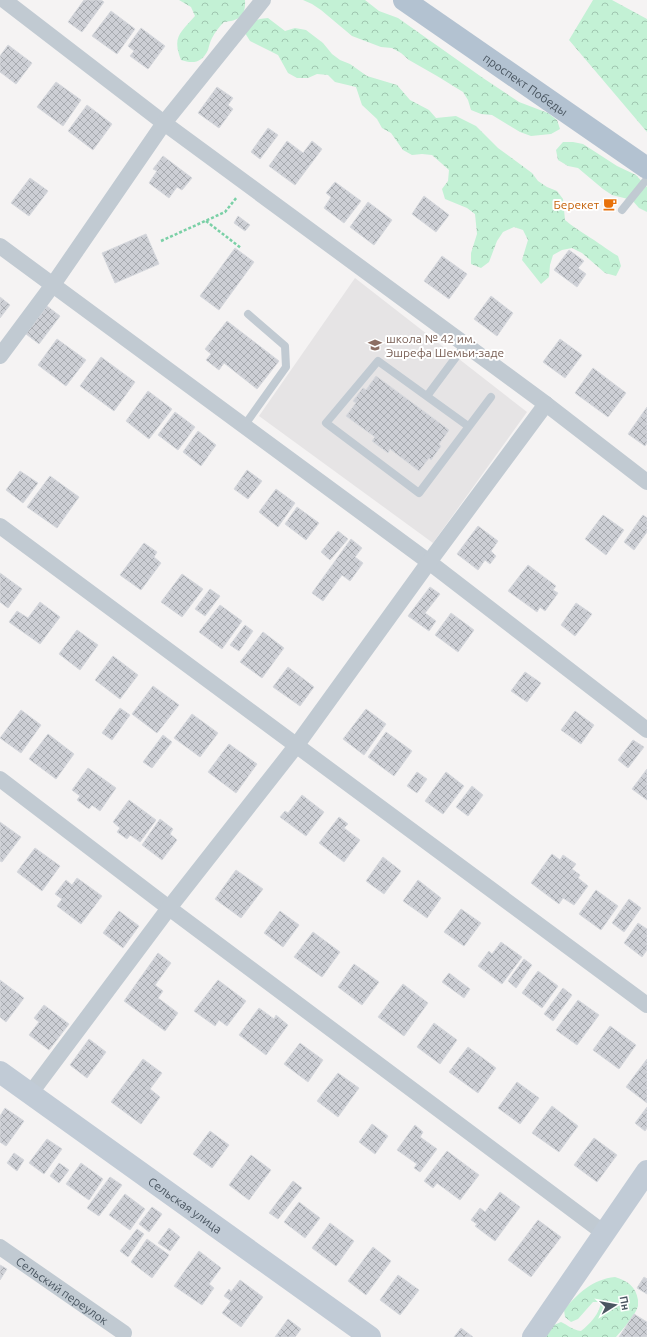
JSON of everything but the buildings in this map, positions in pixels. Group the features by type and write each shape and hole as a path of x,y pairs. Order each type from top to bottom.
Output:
{"main road":[{"name":"проспект Победы","path":"404,0 647,168"},
{"name":"Сельская улица","path":"0,1072 370,1337"},
{"path":"533,1337 647,1171"}],"street":[{"path":"4,0 164,123 546,404 647,482"},
{"path":"0,356 52,286 164,123 263,0"},
{"path":"0,246 52,286 429,562 647,730"},
{"path":"30,1094 169,908 296,746 429,562 546,404"},
{"path":"0,526 647,1004"},
{"path":"0,779 169,908 604,1233"},
{"name":"Сельский переулок","path":"0,1248 124,1332"}],"lane":[{"path":"622,210 647,179"},
{"path":"244,426 286,367 285,346 248,314"},
{"path":"427,396 465,345"},
{"path":"468,426 378,361 326,423 419,493 491,397"}],"path":[{"path":"161,242 225,212 247,183"},
{"path":"206,221 241,248"}],"shaded area":[{"name":"школа № 42 им. Эшрефа Шемьи-заде","path":"355,278 527,412 433,543 259,416"}],"green space":[{"path":"179,0 245,0 245,5 243,14 238,19 224,22 214,34 208,50 203,58 197,61 189,62 181,60 177,46 179,36 182,31 195,16 191,7"},
{"path":"303,0 365,0 379,11 398,18 519,102 548,113 557,120 560,129 551,134 531,136 520,132 492,115 481,114 471,110 468,100 463,92 409,60 392,48 381,47 352,36 321,10"},
{"path":"593,0 612,0 647,19 647,132 569,40"},
{"path":"268,18 285,31 295,28 306,30 323,43 332,54 340,60 350,64 367,76 397,85 410,100 429,110 436,118 456,116 476,126 498,148 532,173 538,181 557,191 563,199 565,220 618,256 621,266 616,276 605,273 582,253 572,248 562,250 553,255 549,277 541,284 522,260 528,240 523,230 514,227 503,232 497,241 489,262 481,268 471,264 471,253 477,234 475,214 467,208 445,199 442,189 448,181 449,170 432,155 412,155 403,150 391,133 382,128 377,119 362,105 356,87 335,82 328,75 317,74 308,78 297,78 288,73 278,55 250,41 245,33 254,21"},
{"path":"563,142 583,144 617,166 636,175 647,187 647,212 639,208 632,200 612,195 578,168 568,166 558,160 556,150"},
{"path":"615,1277 623,1280 633,1288 638,1300 638,1306 634,1314 616,1337 545,1337 554,1325 561,1322 573,1329 581,1331 597,1314 601,1302 593,1302 578,1319 571,1322 565,1317 564,1310 574,1298 586,1288 607,1278"}],"place":[{"name":"Берекет","path":"610,204"},
{"name":"школа № 42 им. Эшрефа Шемьи-заде","path":"375,345"}]}
